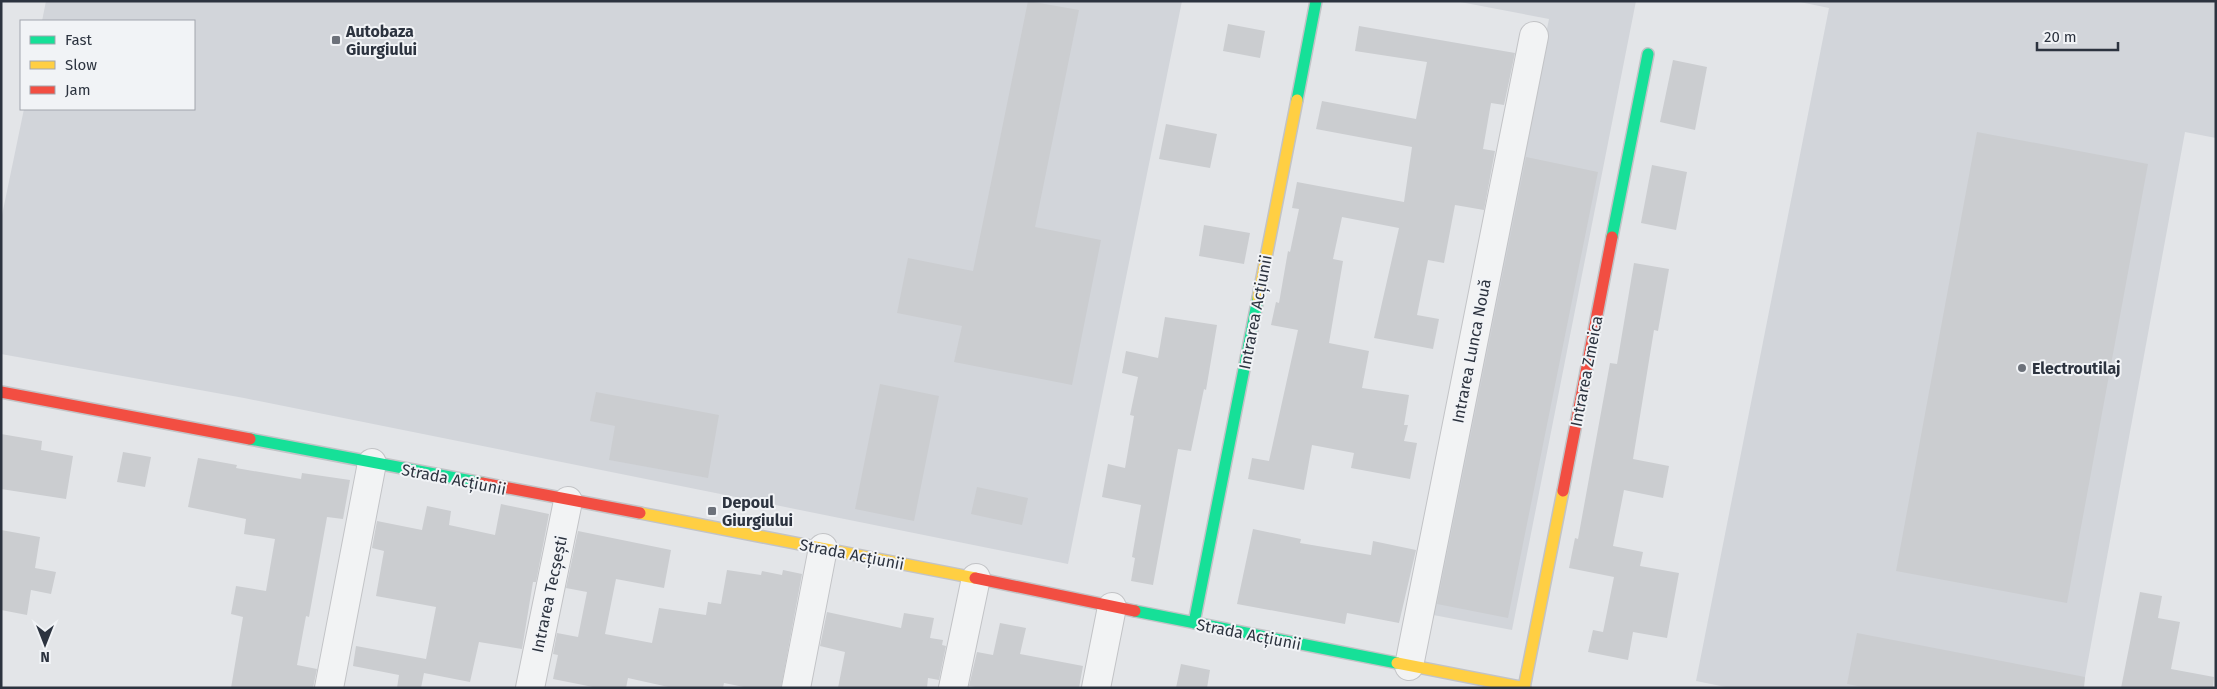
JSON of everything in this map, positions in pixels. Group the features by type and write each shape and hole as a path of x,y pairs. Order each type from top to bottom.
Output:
{"street":[{"name":"Intrarea Acțiunii","path":"1194,623 1316,1"},
{"name":"Intrarea Lunca Nouă","path":"1409,666 1534,36"},
{"name":"Intrarea Zmeica","path":"1524,688 1648,54"},
{"name":"Strada Acțiunii","path":"1,392 823,548 1524,688"},
{"path":"329,688 372,463"},
{"name":"Intrarea Tecșești","path":"530,688 568,501"},
{"path":"796,688 823,548"},
{"path":"953,688 976,578"},
{"path":"1096,688 1112,607"}],"shaded area":[{"path":"46,1 1182,1 1068,564 244,398 1,354 1,220 24,110 195,110 195,20 42,20"},
{"path":"1455,1 1636,1 1512,630 1428,614 1549,19"},
{"path":"1795,1 2216,1 2216,138 2185,132 2083,688 1731,688 1696,681 1829,8"}],"building":[{"path":"1028,1 1079,10 1035,227 1101,240 1072,385 954,362 962,326 897,313 908,258 973,271"},
{"path":"1228,24 1265,31 1260,58 1223,51"},
{"path":"1359,26 1515,53 1504,105 1491,103 1483,149 1495,151 1484,210 1455,205 1444,263 1428,260 1417,315 1439,319 1433,349 1374,338 1399,228 1342,217 1333,259 1343,261 1329,343 1369,351 1362,388 1409,395 1404,425 1408,425 1404,441 1417,443 1410,479 1351,468 1354,453 1312,445 1304,490 1248,479 1252,458 1269,461 1298,330 1271,325 1276,302 1279,303 1288,251 1290,252 1299,209 1292,208 1297,182 1404,202 1412,147 1316,129 1322,101 1416,119 1427,62 1355,51"},
{"path":"1673,60 1707,67 1695,130 1660,122"},
{"path":"1166,124 1217,134 1210,168 1159,159"},
{"name":"Electroutilaj","path":"1977,132 2148,164 2067,603 1896,571"},
{"path":"1526,157 1598,172 1508,618 1437,604"},
{"path":"1652,165 1687,172 1676,230 1641,223"},
{"path":"1204,225 1250,233 1244,264 1199,256"},
{"path":"1634,263 1669,269 1658,331 1654,330 1633,459 1669,466 1663,498 1624,490 1613,546 1643,552 1640,566 1679,573 1667,638 1633,632 1628,660 1588,652 1593,630 1603,632 1614,577 1569,568 1575,538 1578,539 1610,363 1617,364"},
{"path":"1165,317 1217,325 1206,390 1204,389 1191,451 1178,449 1153,585 1131,581 1135,558 1132,557 1141,505 1102,497 1108,464 1125,468 1134,416 1130,415 1138,377 1122,373 1126,351 1158,358"},
{"path":"880,384 939,396 914,521 855,509"},
{"path":"596,392 719,415 708,478 609,460 615,426 590,421"},
{"path":"1,434 42,441 41,450 73,456 66,499 1,489"},
{"path":"123,452 151,457 145,487 117,482"},
{"path":"198,458 237,465 236,468 301,479 302,473 350,480 343,519 327,517 309,617 306,616 297,665 317,669 313,688 231,688 243,617 231,614 236,586 266,591 275,539 244,534 246,519 188,507"},
{"path":"977,487 1028,498 1022,525 971,514"},
{"path":"501,504 549,514 536,582 533,582 522,649 479,642 470,682 424,673 421,688 397,688 399,675 353,666 356,646 426,659 436,607 376,596 384,551 372,548 377,521 422,530 427,506 451,511 449,525 495,535"},
{"path":"1253,529 1301,539 1300,543 1371,555 1373,541 1416,550 1399,623 1347,613 1345,624 1237,604"},
{"path":"1,530 40,537 35,568 56,572 51,594 31,590 27,615 1,610"},
{"path":"578,531 671,550 664,588 616,579 605,634 652,643 659,608 706,615 708,602 721,604 727,570 761,575 762,571 782,575 783,570 802,574 781,688 749,688 724,683 723,688 673,688 628,678 626,688 598,688 553,679 558,655 553,654 557,633 578,637 587,592 566,588"},
{"path":"2140,592 2162,596 2158,618 2180,622 2171,669 2214,677 2213,688 2121,688"},
{"path":"827,612 901,628 904,613 934,618 930,638 943,640 942,645 946,646 939,680 928,678 927,688 838,688 845,652 820,646"},
{"path":"1000,623 1026,628 1020,654 1083,666 1079,688 982,688 969,686 977,652 993,655"},
{"path":"1857,633 2085,677 2084,688 1868,688 1847,684"},
{"path":"1181,664 1210,670 1207,688 1176,688"}],"traffic: fast":[{"path":"1297,100 1316,1"},
{"path":"1612,237 1648,54"},
{"path":"1194,623 1258,298"},
{"path":"250,439 482,483"},
{"path":"1135,611 1397,663"}],"traffic: slow":[{"path":"1258,298 1297,100"},
{"path":"1524,688 1563,491"},
{"path":"640,513 975,578"},
{"path":"1397,663 1525,688"}],"traffic: jam":[{"path":"1563,491 1612,237"},
{"path":"1,392 250,439"},
{"path":"482,483 640,513"},
{"path":"975,578 1135,611"}],"place":[{"name":"Autobaza Giurgiului","path":"336,40"},
{"name":"Electroutilaj","path":"2022,368"},
{"name":"Depoul Giurgiului","path":"712,511"}]}
